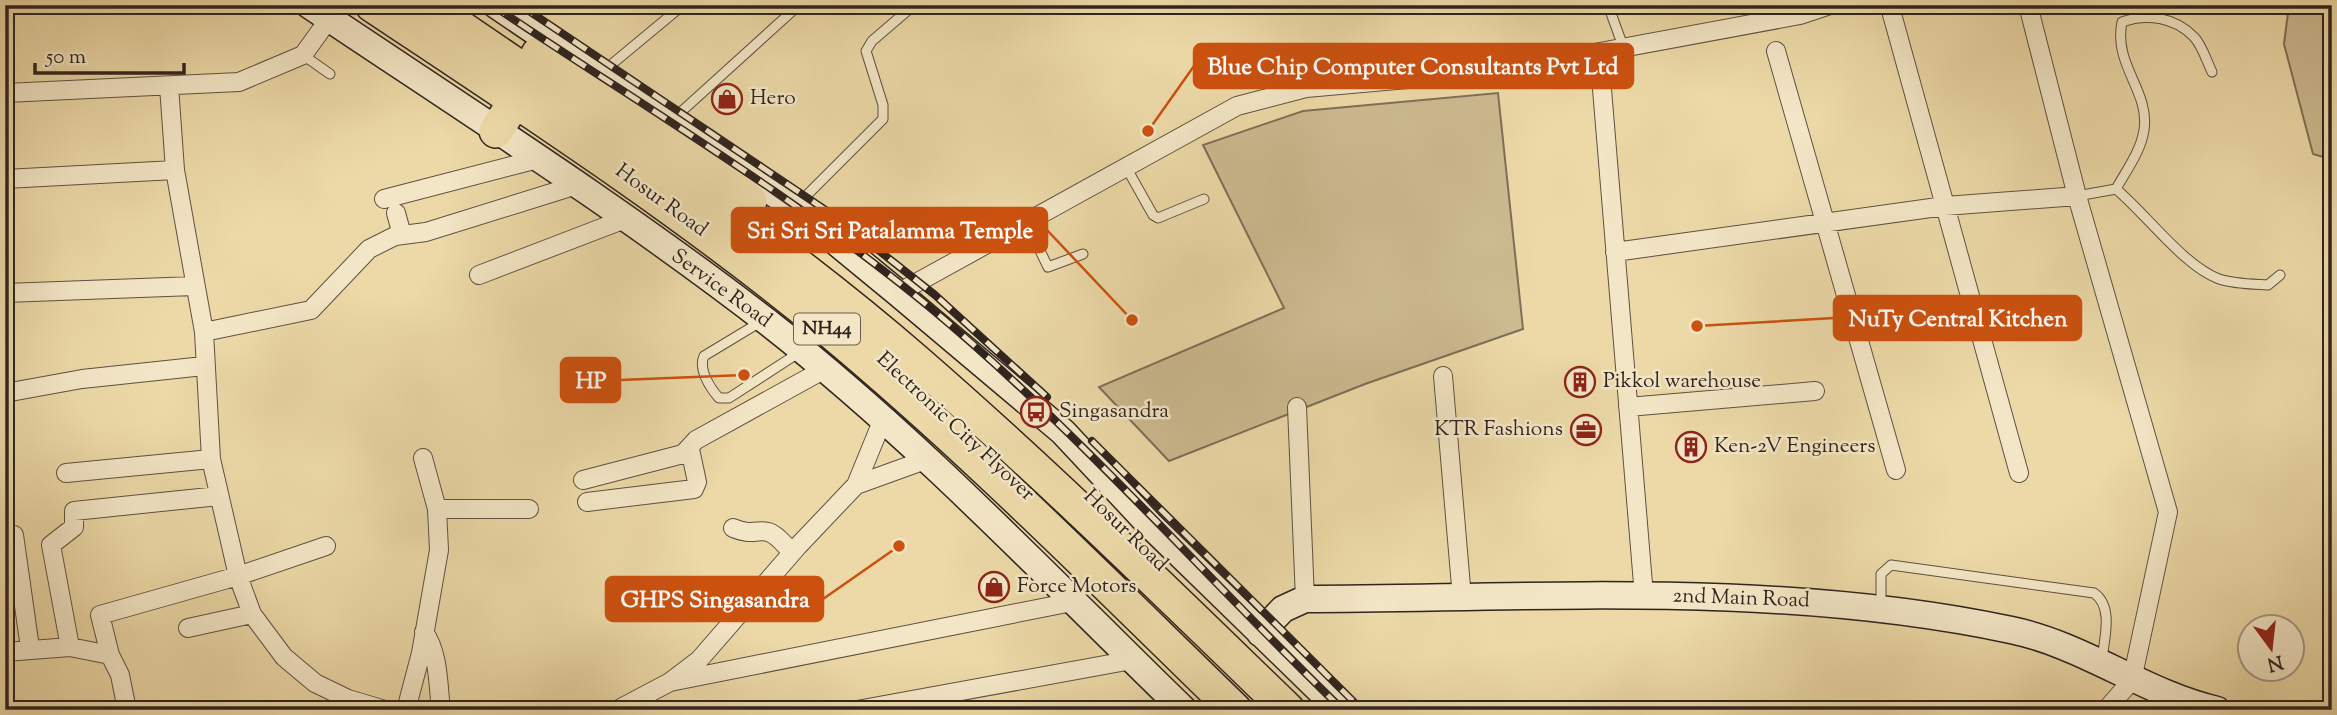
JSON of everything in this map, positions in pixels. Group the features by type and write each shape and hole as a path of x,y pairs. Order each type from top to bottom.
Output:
{"highway":[{"name":"Hosur Road","path":"372,5 683,215 829,330 955,440 1235,710"},
{"name":"Electronic City Flyover","path":"392,5 691,205 848,328 1002,468 1254,710"},
{"name":"Electronic City Flyover","path":"428,5 743,222 916,361 1288,710"},
{"name":"Hosur Road","path":"467,5 689,155 822,256 1021,431 1310,710"},
{"path":"496,131 515,101"}],"street":[{"path":"496,5 795,208 898,293 1063,432 1149,524 1340,710"},
{"path":"898,293 1237,106 1306,88 1498,71 1800,15 1830,5"},
{"path":"2028,5 2077,195 2168,512 2132,680 2106,710"},
{"path":"1890,7 2019,472"},
{"path":"5,93 239,82 303,55 319,12"},
{"name":"Service Road","path":"319,12 577,185 764,320 883,419 1184,710"},
{"path":"1776,51 1896,470"},
{"path":"1599,53 1644,596"},
{"path":"169,86 175,170 204,332 211,459 238,576 252,614 279,650 315,683 348,699 385,710"},
{"path":"402,235 390,206 538,159"},
{"path":"5,179 175,170"},
{"path":"204,332 311,310 369,249 402,235 426,232 577,185"},
{"path":"1615,252 1945,206 2077,195"},
{"path":"479,275 625,219"},
{"path":"5,293 194,286"},
{"path":"5,393 82,379 204,366"},
{"path":"583,480 682,454 690,449 696,440 823,370"},
{"path":"1443,376 1462,598"},
{"path":"1628,407 1815,391"},
{"path":"1260,633 1283,609 1305,599 1297,407"},
{"path":"617,710 670,682 699,660 792,553 856,485 883,419"},
{"path":"587,502 694,489 697,482 690,449"},
{"path":"406,710 421,653 439,550 437,509 423,458"},
{"path":"66,473 211,459"},
{"path":"856,485 925,460"},
{"path":"70,647 51,545 74,527 74,511 219,496"},
{"path":"437,509 528,509"},
{"path":"733,528 740,531 768,530 777,534 792,553"},
{"path":"14,535 30,648"},
{"path":"127,710 120,675 110,655 100,615 238,576 326,545"},
{"name":"2nd Main Road","path":"1305,599 1644,596 1819,601 1987,625 2044,637 2172,697 2217,710"},
{"path":"670,682 1072,602"},
{"path":"188,628 252,614"},
{"path":"423,630 430,640 441,710"},
{"path":"5,652 70,647 110,655"},
{"path":"857,710 1132,660"}],"lane":[{"path":"599,75 683,5"},
{"path":"670,122 799,5"},
{"path":"795,208 883,119 883,105 866,51 873,41 915,5"},
{"path":"1608,5 1624,48"},
{"path":"2116,189 2139,147 2144,129 2137,90 2121,57 2119,36 2122,22 2137,16 2155,16 2182,29 2195,37 2212,72"},
{"path":"303,55 330,74"},
{"path":"1126,167 1153,215 1158,218 1204,200"},
{"path":"2077,195 2116,189 2150,218 2192,263 2218,278 2268,285 2280,275"},
{"path":"1026,222 1048,267 1083,254"},
{"path":"764,320 704,356 703,370 719,398 729,398 801,351"},
{"path":"1881,610 1881,574 1891,565 2094,593 2105,603 2102,663"}],"shaded area":[{"path":"2289,5 2332,5 2332,153 2323,157 2313,154 2284,44"},
{"path":"1498,93 1523,329 1365,384 1169,461 1099,387 1284,308 1203,145 1303,111"}],"railway":[{"path":"492,5 769,187 928,306 1036,402 1343,710"},
{"path":"520,5 839,219 935,295 1047,397"},
{"path":"1092,441 1362,710"}],"place":[{"name":"Hero","path":"727,99"},
{"name":"Blue Chip Computer Consultants Pvt Ltd","path":"1148,131"},
{"name":"Sri Sri Sri Patalamma Temple","path":"1132,320"},
{"name":"NuTy Central Kitchen","path":"1697,326"},
{"name":"HP","path":"744,375"},
{"name":"Pikkol warehouse","path":"1580,382"},
{"name":"Singasandra","path":"1036,412"},
{"name":"KTR Fashions","path":"1586,430"},
{"name":"Ken-2V Engineers","path":"1691,447"},
{"name":"GHPS Singasandra","path":"899,546"},
{"name":"Force Motors","path":"994,587"}]}
